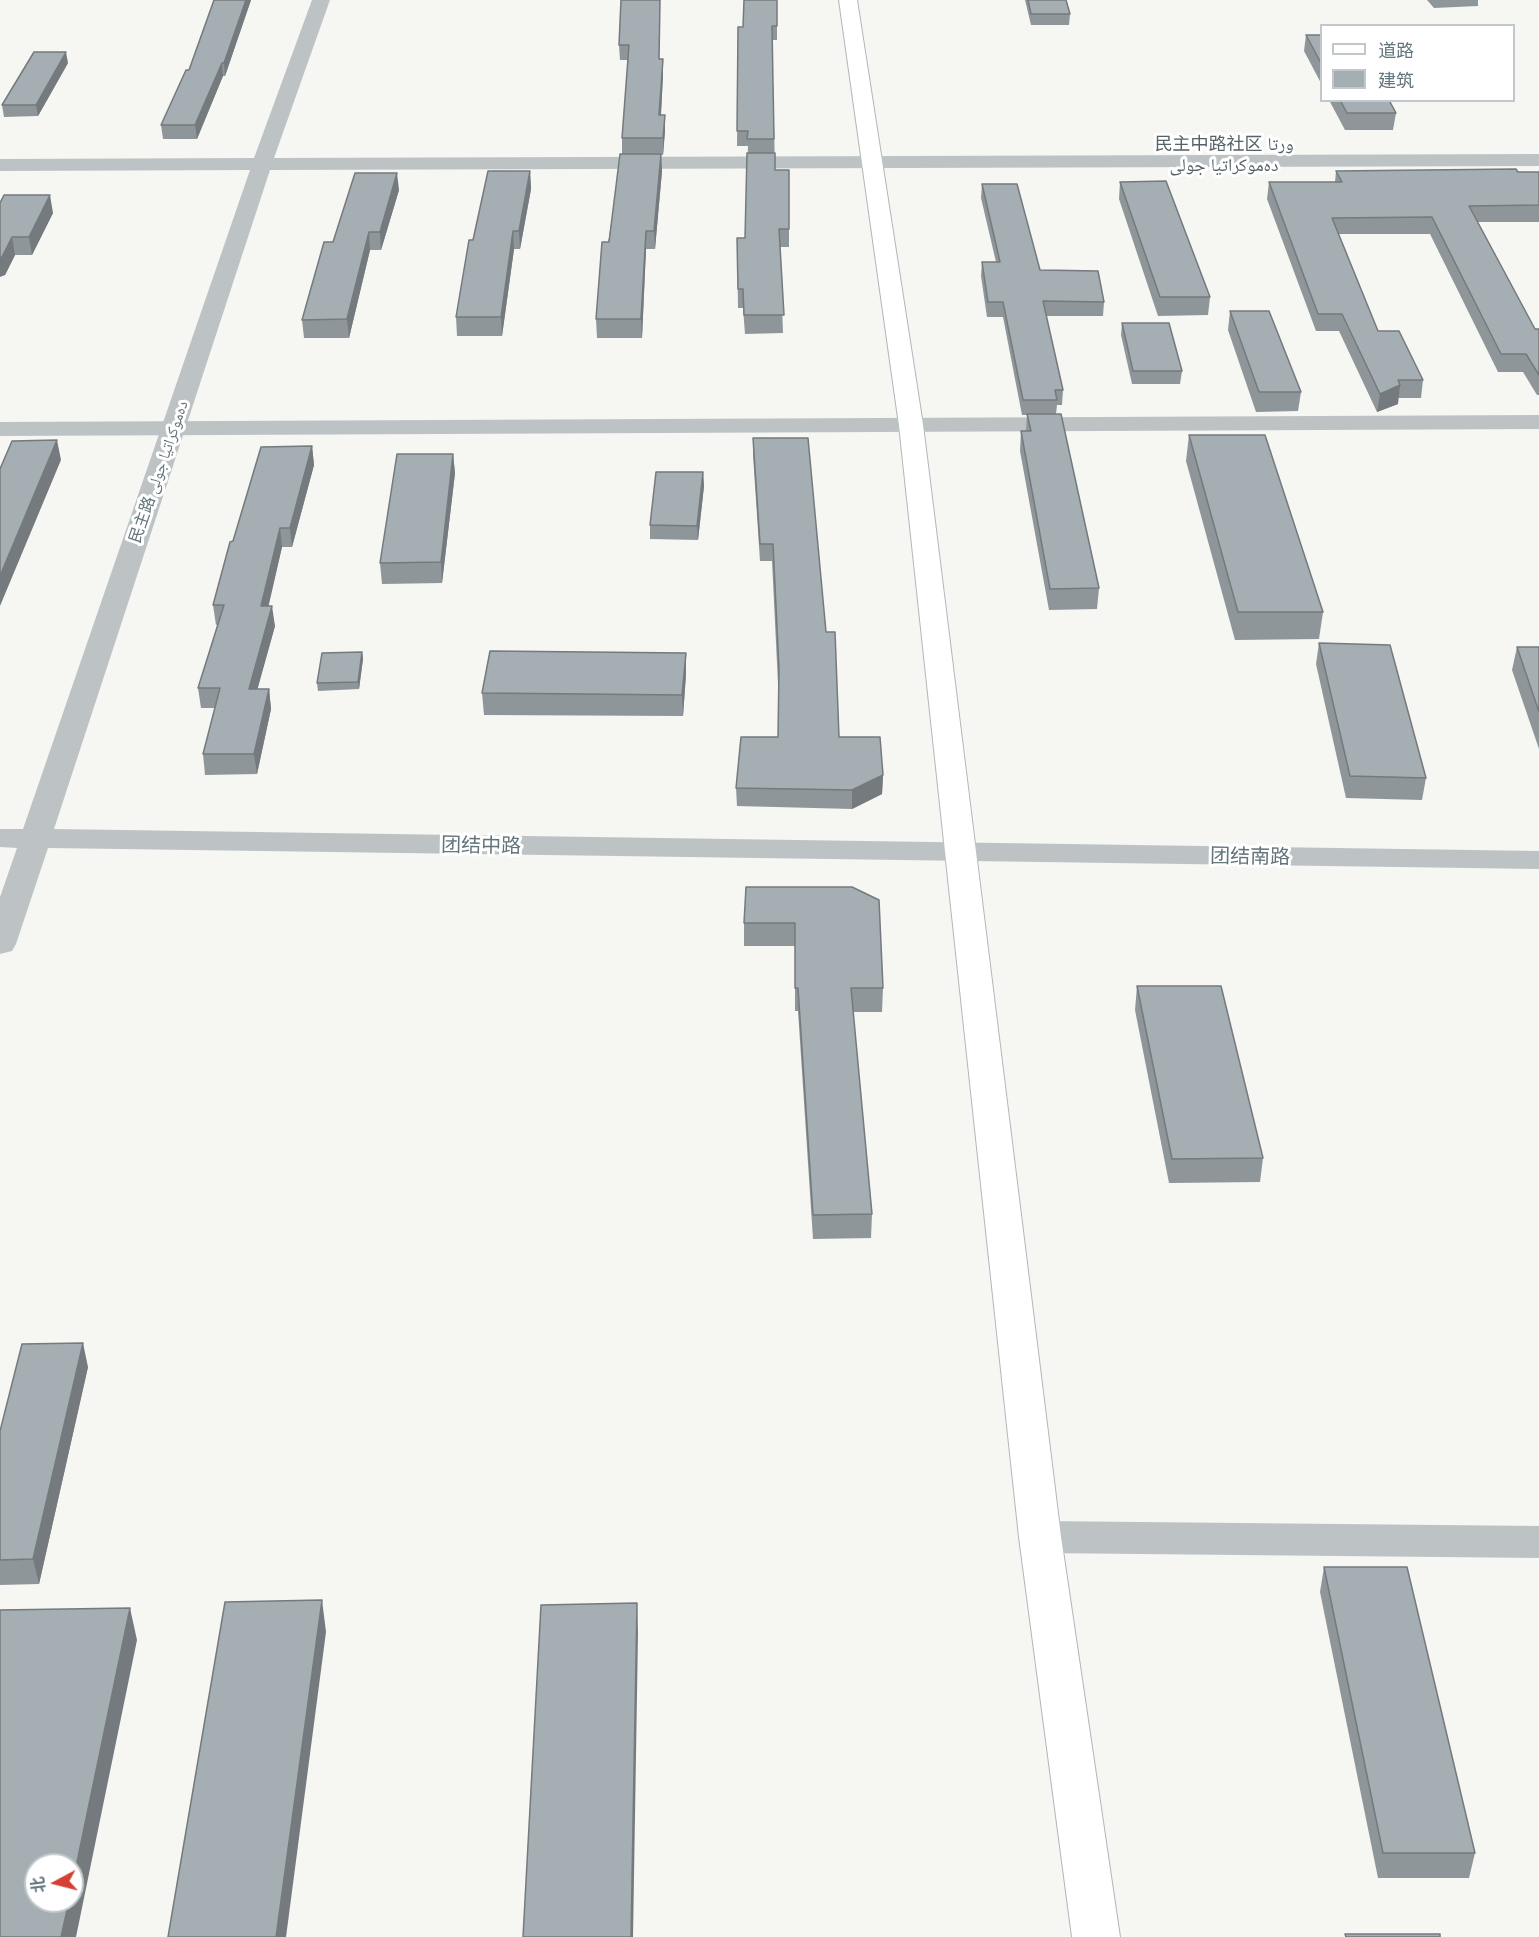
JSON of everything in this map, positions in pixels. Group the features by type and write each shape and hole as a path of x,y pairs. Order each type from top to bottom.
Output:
{"main road":[{"path":"848,0 911,425 1040,1537 1096,1937"}],"street":[{"name":"民主路 دەموكراتيا جولى","path":"0,944 262,164 321,0"},
{"path":"0,165 1539,159"},
{"path":"0,429 1539,422"},
{"name":"团结中路","path":"0,838 961,854"},
{"name":"团结南路","path":"961,854 1539,860"},
{"path":"1040,1537 1539,1542"}],"building":[{"path":"214,0 246,0 224,63 222,63 195,125 161,125 186,70 189,70"},
{"path":"621,0 660,0 659,59 663,59 659,115 665,115 663,138 622,138 629,45 619,45"},
{"path":"744,0 777,0 777,26 772,26 774,139 747,139 748,131 737,131 738,27 743,27"},
{"path":"1028,0 1066,0 1070,14 1031,14"},
{"path":"1306,35 1320,35 1320,61"},
{"path":"34,52 66,52 36,105 2,105"},
{"path":"1341,102 1390,102 1396,113 1347,113"},
{"path":"747,153 775,153 775,170 789,170 789,229 779,229 784,315 744,315 743,289 738,289 737,238 745,238"},
{"path":"620,154 661,154 654,231 646,231 641,319 596,319 602,242 609,242"},
{"path":"1516,169 1518,172 1539,172 1539,205 1469,206 1535,329 1539,329 1539,375 1526,354 1501,354 1432,217 1332,218 1378,331 1399,331 1423,380 1398,380 1400,385 1380,394 1342,314 1318,314 1269,182 1342,182 1336,171"},
{"path":"488,171 530,171 519,231 513,231 501,317 456,317 469,240 473,240"},
{"path":"355,173 397,173 380,232 369,232 347,319 302,320 324,242 333,242"},
{"path":"1166,181 1210,297 1160,297 1120,182"},
{"path":"982,184 1017,184 1040,270 1098,271 1104,302 1043,301 1063,390 1055,390 1057,400 1023,400 1003,302 988,302 982,262 1000,262"},
{"path":"4,195 50,195 29,237 12,237 0,258 0,203"},
{"path":"1230,311 1269,311 1301,392 1259,392"},
{"path":"1122,323 1169,323 1182,371 1133,371"},
{"path":"1027,414 1061,414 1099,588 1050,589 1021,431 1031,431"},
{"path":"1189,435 1265,435 1323,612 1238,612"},
{"path":"753,438 808,438 826,632 835,632 839,737 880,737 883,775 852,790 736,788 741,737 778,737 779,669 773,544 760,544"},
{"path":"57,440 0,576 0,469 12,441"},
{"path":"312,446 290,528 280,528 261,606 272,606 249,689 269,689 254,754 203,754 220,688 198,688 224,605 213,605 230,542 233,541 261,447"},
{"path":"397,454 453,454 441,562 380,563"},
{"path":"656,472 703,472 697,526 650,525"},
{"path":"1319,643 1390,645 1426,778 1350,776"},
{"path":"1517,647 1539,647 1539,712"},
{"path":"490,651 686,653 682,695 482,693"},
{"path":"362,652 358,682 317,683 322,653"},
{"path":"746,887 852,887 879,900 883,988 851,988 872,1214 813,1215 798,988 795,988 795,923 744,923"},
{"path":"1137,986 1221,986 1263,1158 1172,1159"},
{"path":"83,1343 33,1559 0,1560 0,1431 22,1344"},
{"path":"1324,1567 1407,1567 1475,1853 1383,1853"},
{"path":"322,1600 276,1937 168,1937 225,1602"},
{"path":"637,1603 631,1937 523,1937 541,1605"},
{"path":"130,1608 79,1853 24,1853 24,1913 66,1913 61,1937 0,1937 0,1610"},
{"path":"1345,1934 1440,1934 1440,1937 1346,1937"}],"district":[{"name":"民主中路社区 ورتا دەموكراتيا جولى","path":"1224,155"}]}
